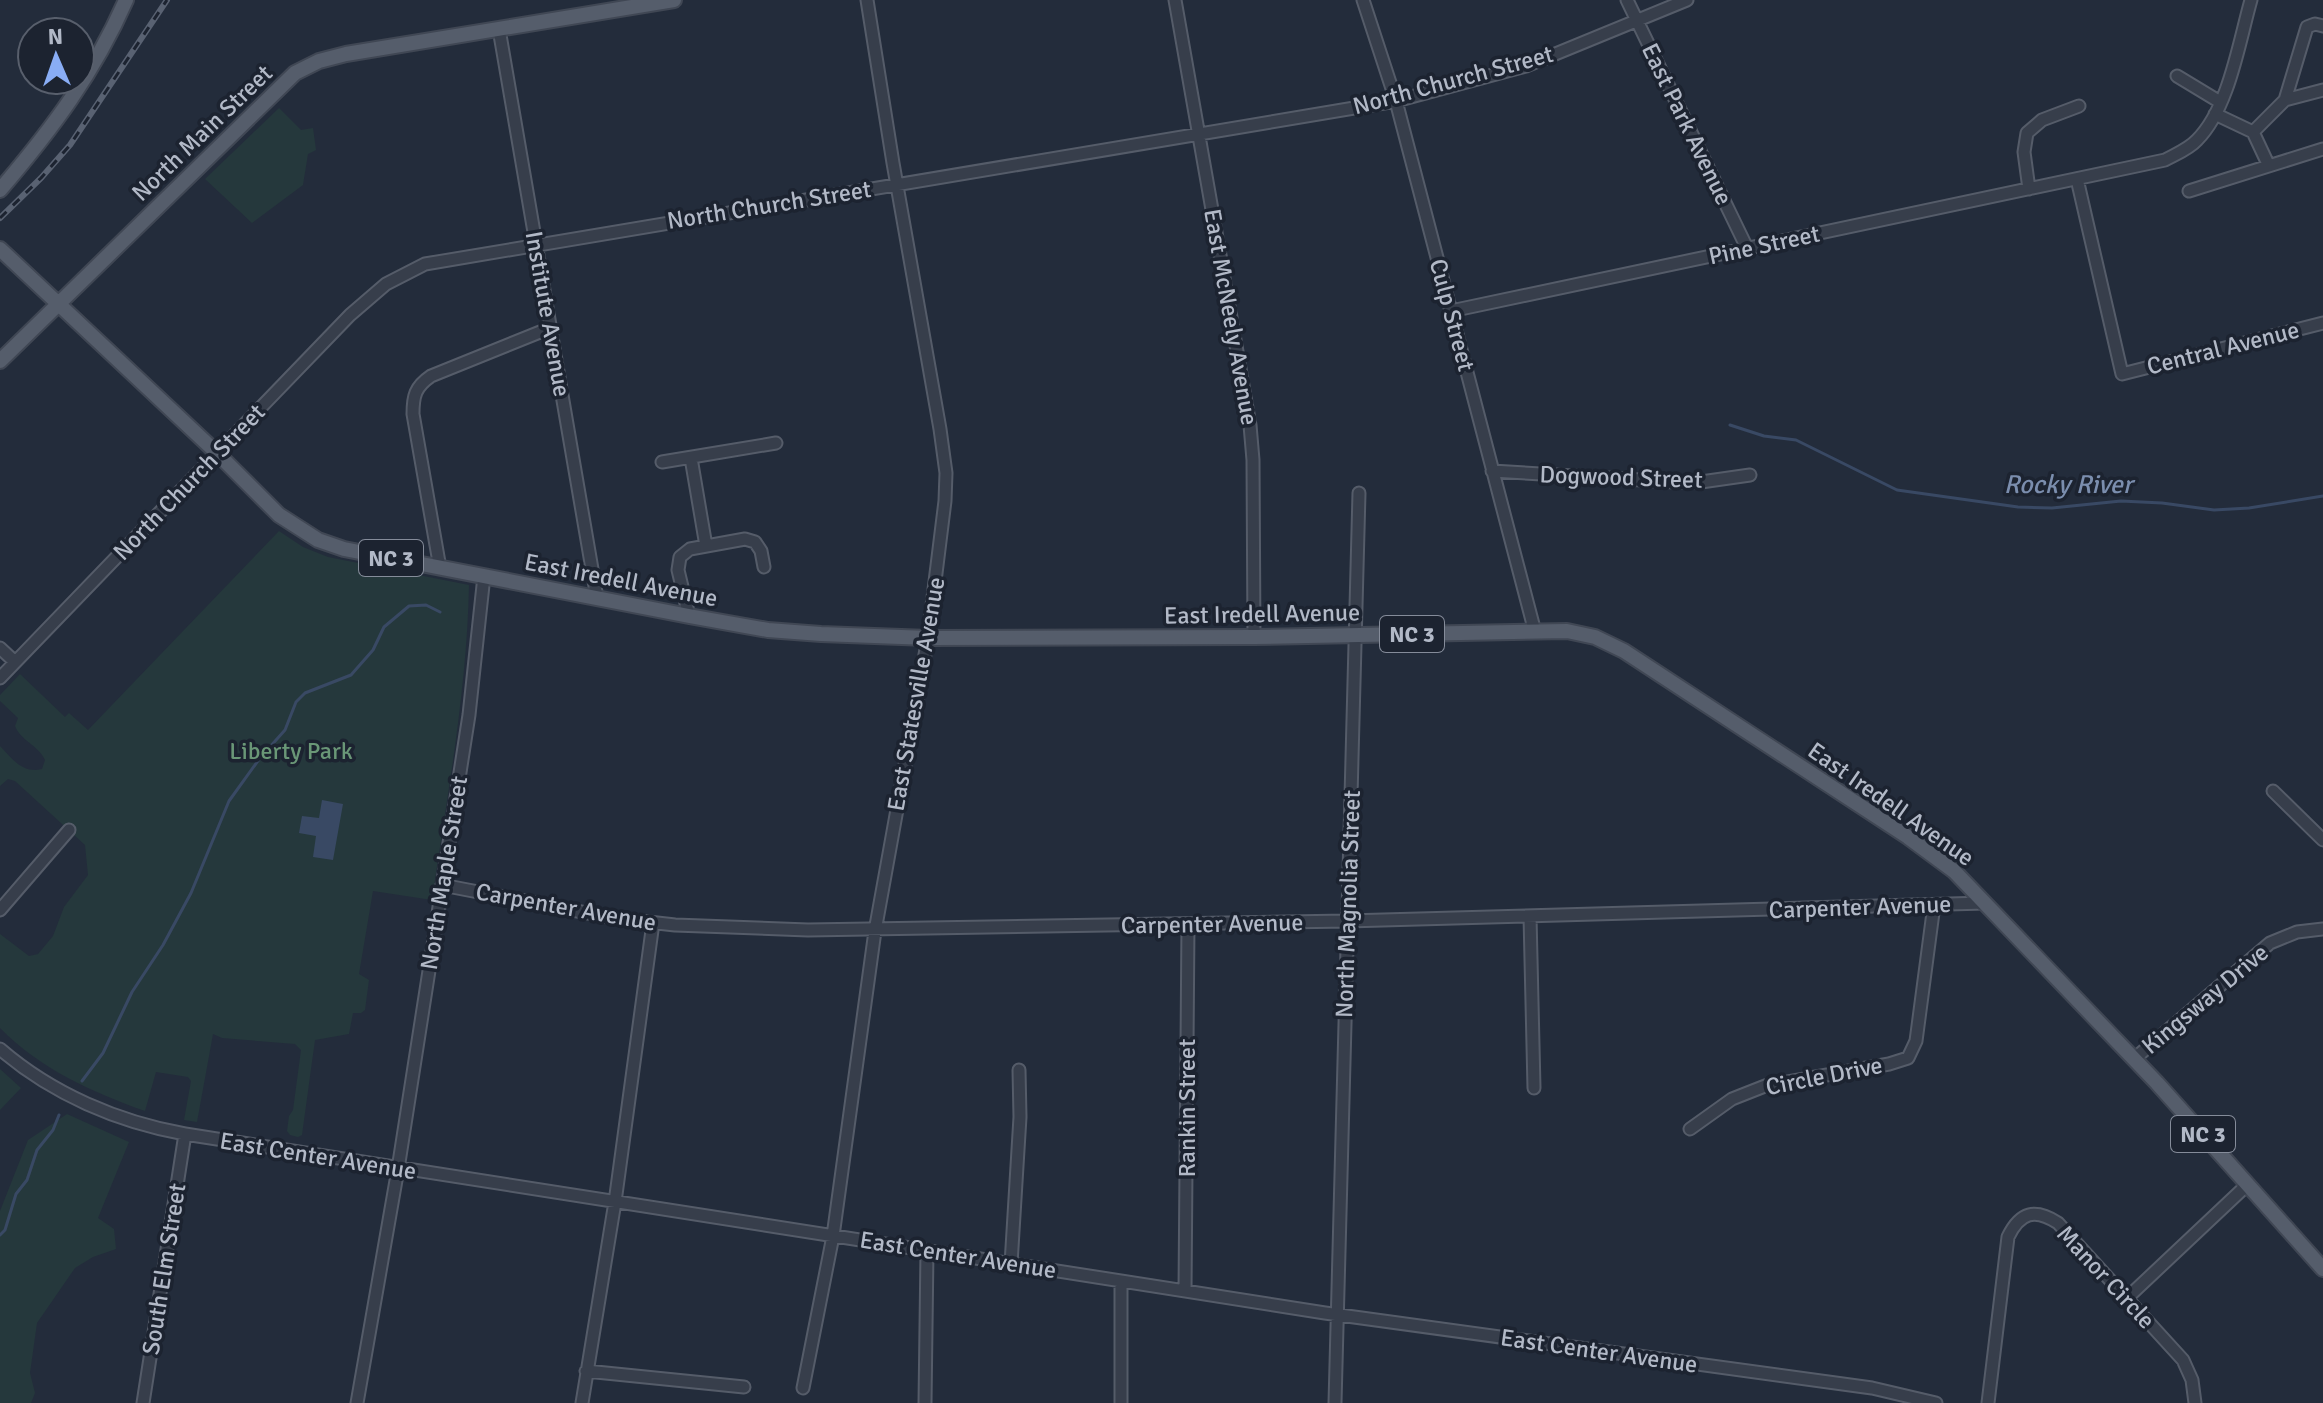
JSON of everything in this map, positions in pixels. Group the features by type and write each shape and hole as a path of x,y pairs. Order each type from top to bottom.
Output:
{"main road":[{"path":"0,190 74,98 111,35 126,0"},
{"name":"North Main Street","path":"0,361 295,73 319,61 346,54 674,0"},
{"name":"NC 3","path":"0,249 59,304"},
{"name":"East Iredell Avenue","path":"59,304 279,515 318,540 344,549 768,630 928,638 1254,637 1567,631 1595,637 1624,651 1908,837 1954,871 2134,1059 2323,1269"}],"street":[{"name":"East Statesville Avenue","path":"803,1388 833,1236 875,931 928,638 946,473 867,0"},
{"name":"East McNeely Avenue","path":"1175,0 1250,425 1254,637"},
{"name":"Culp Street","path":"1363,0 1396,101 1535,632"},
{"name":"East Park Avenue","path":"1627,0 1747,248"},
{"name":"North Church Street","path":"0,678 350,315 386,284 425,264 1396,101 1526,66 1687,0"},
{"name":"Pine Street","path":"1451,311 2165,160 2197,140 2215,114 2251,0"},
{"path":"2253,132 2285,100 2307,27 2315,24 2323,26"},
{"name":"Institute Avenue","path":"499,29 597,598"},
{"path":"2177,76 2220,102"},
{"path":"2285,100 2323,90"},
{"path":"2029,189 2024,152 2027,133 2042,120 2079,106"},
{"path":"2215,114 2253,132 2268,164"},
{"path":"2189,191 2323,149"},
{"name":"Central Avenue","path":"2077,179 2122,374 2323,323"},
{"path":"440,568 413,414 413,395 420,384 431,376 550,328"},
{"path":"662,462 776,443"},
{"path":"691,458 706,546"},
{"name":"Dogwood Street","path":"1492,471 1675,482 1750,475"},
{"name":"North Magnolia Street","path":"1335,1403 1359,493"},
{"path":"689,616 678,570 680,557 690,549 745,539 755,542 761,551 764,567"},
{"name":"North Maple Street","path":"357,1403 398,1169 469,715 484,576"},
{"path":"0,648 15,662"},
{"path":"2273,791 2322,835"},
{"path":"0,910 69,830"},
{"name":"Carpenter Avenue","path":"442,885 653,923 742,929 875,931 1985,903"},
{"name":"Circle Drive","path":"1690,1129 1732,1099 1765,1086 1908,1058 1916,1041 1934,905"},
{"path":"1530,916 1534,1088"},
{"path":"582,1403 615,1202 653,923"},
{"name":"Rankin Street","path":"1185,1291 1188,924"},
{"name":"Kingsway Drive","path":"2134,1059 2270,943 2297,932 2323,929"},
{"name":"East Center Avenue","path":"0,1049 42,1080 86,1104 145,1126 185,1134 1337,1315 1872,1388 1936,1403"},
{"path":"1011,1264 1020,1117 1019,1070"},
{"name":"South Elm Street","path":"143,1403 185,1134"},
{"path":"2127,1298 2247,1185"},
{"name":"Manor Circle","path":"1988,1403 2008,1237 2015,1222 2029,1214 2044,1214 2058,1223 2183,1360 2192,1380 2195,1403"},
{"path":"925,1403 927,1251"},
{"path":"1121,1281 1121,1403"},
{"path":"586,1371 744,1387"}],"green space":[{"path":"279,108 301,130 313,128 316,150 308,154 303,185 252,223 205,179"},
{"name":"Liberty Park","path":"279,531 303,547 328,557 469,585 460,704 432,900 373,891 359,974 369,980 365,1010 353,1013 349,1034 315,1040 302,1135 298,1137 287,1131 301,1050 295,1044 222,1038 213,1034 197,1122 184,1120 191,1081 188,1077 156,1072 145,1111 68,1078 32,1056 0,1028 0,934 29,956 38,954 53,936 64,907 88,875 85,845 15,781 8,779 0,786 0,746 18,764 29,769 42,769 45,760 18,731 15,726 18,718 0,701 0,695 20,674 65,717 69,713 88,730"},
{"path":"0,1069 21,1088 0,1110"},
{"path":"67,1114 129,1142 98,1218 114,1229 116,1249 93,1257 75,1268 37,1323 30,1373 35,1393 31,1403 0,1403 0,1211 28,1140"}],"water":[{"path":"322,800 343,804 333,860 313,857 316,836 299,833 302,816 319,818"}],"waterway":[{"name":"Rocky River","path":"1730,425 1764,436 1796,440 1897,490 2018,507 2052,508 2121,501 2214,510 2249,508 2323,496"},
{"path":"82,1081 103,1053 132,992 163,945 191,893 229,801 285,730 296,702 305,693 351,675 373,650 384,627 409,606 426,605 440,612"},
{"path":"0,1235 5,1230 16,1194 27,1180 37,1150 53,1130 59,1115"}],"railway":[{"path":"0,218 70,145 167,0"}]}
